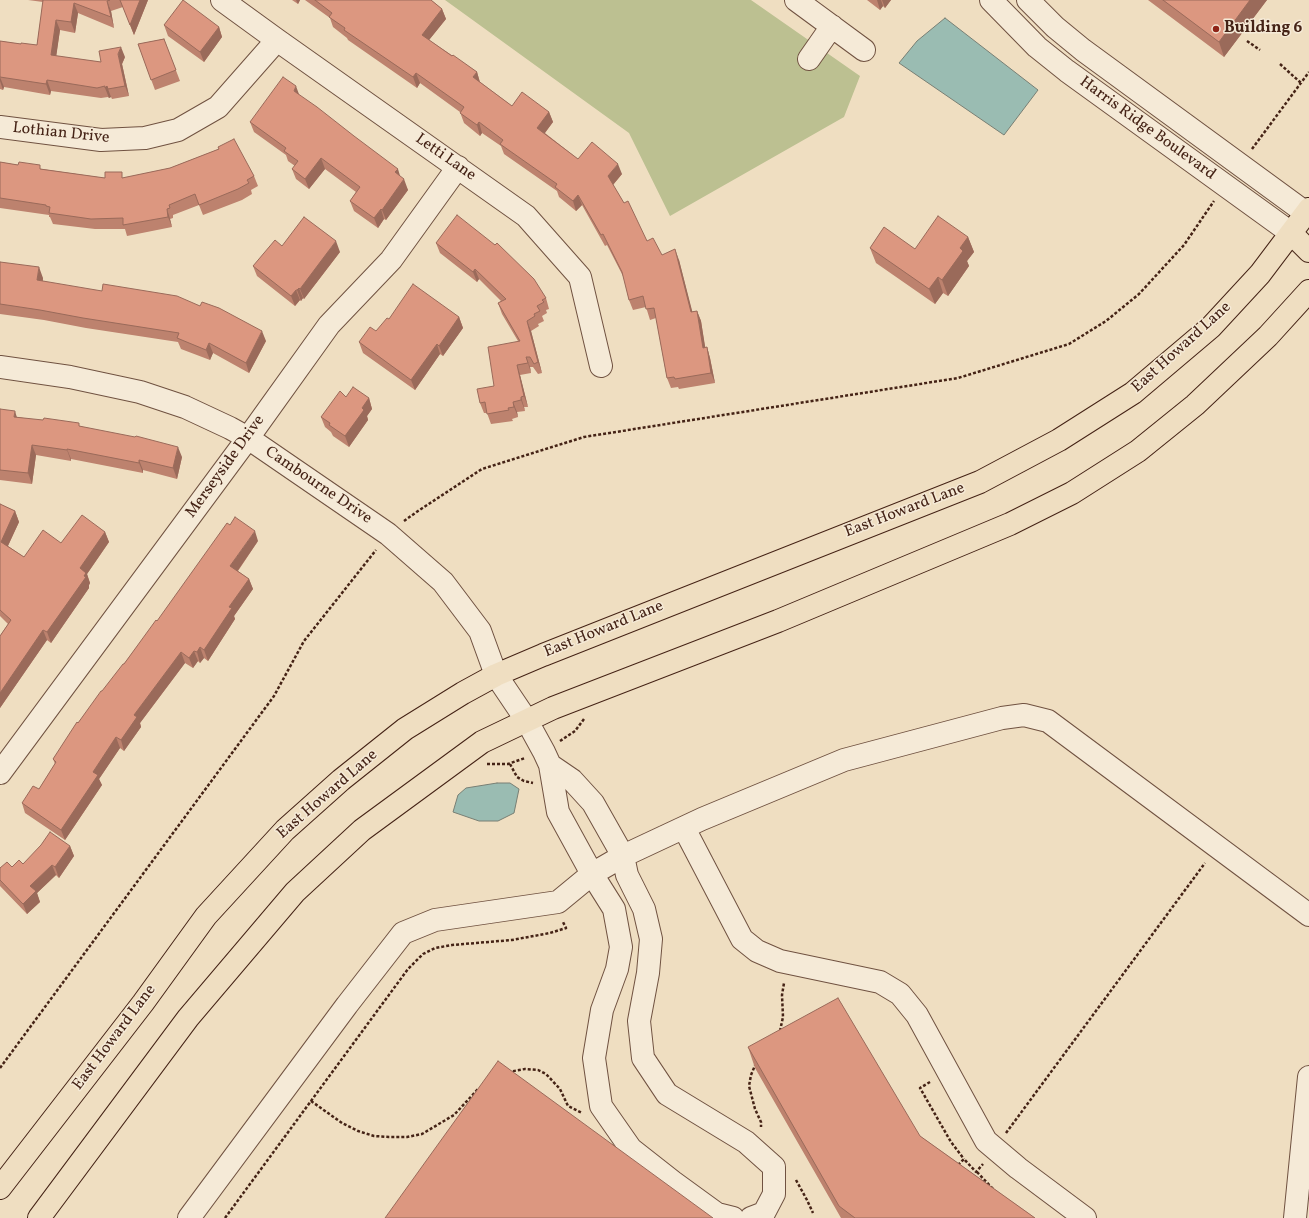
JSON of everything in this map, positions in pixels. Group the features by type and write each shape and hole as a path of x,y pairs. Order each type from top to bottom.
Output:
{"main road":[{"name":"East Howard Lane","path":"0,1188 143,1003 206,916 284,830 341,780 405,729 463,693 496,675 685,597 980,482 1059,440 1134,393 1211,327 1260,274 1308,212"},
{"name":"Harris Ridge Boulevard","path":"1291,233 1309,250"},
{"path":"39,1218 188,1018 295,892 362,830 476,746 553,708 778,621 996,530 1072,493 1138,451 1195,405 1268,336 1309,292"}],"street":[{"name":"Letti Lane","path":"222,0 526,216 580,276 601,366"},
{"path":"796,0 864,50"},
{"name":"Harris Ridge Boulevard","path":"991,0 1037,47 1067,71 1291,233"},
{"name":"Harris Ridge Boulevard","path":"1028,0 1055,27 1083,50 1308,212"},
{"path":"810,59 832,26"},
{"name":"Lothian Drive","path":"0,127 101,140 145,138 178,130 218,107 277,40"},
{"name":"Merseyside Drive","path":"0,773 248,438 329,325 391,260 458,167"},
{"name":"Cambourne Drive","path":"0,367 70,377 140,392 185,407 248,438 388,534 443,582 480,632 496,675 527,721 547,758"},
{"path":"189,1218 347,1005 403,933 435,920 558,902 592,874 623,856 702,819 844,760 1002,718 1024,715 1048,721 1309,915"},
{"path":"547,758 572,780 594,803 623,856 627,875 644,909 651,939 648,973 639,1020 643,1058 667,1094 746,1142 774,1167 774,1194 764,1213 751,1218"},
{"path":"547,758 558,812 592,874 614,909 621,947 617,969 602,1010 594,1058 601,1106 631,1149 717,1214 733,1218"},
{"path":"684,828 742,939 757,951 780,961 880,982 900,994 917,1015 986,1141 1018,1168 1085,1218"},
{"path":"1295,1218 1309,1077"}],"path":[{"path":"1247,41 1260,50"},
{"path":"1280,64 1301,83"},
{"path":"1240,164 1309,72"},
{"path":"0,1068 274,696 304,641 388,534 418,511 482,469 584,436 958,378 1069,344 1106,321 1139,294 1184,245 1225,186"},
{"path":"485,764 508,764 547,758 588,715"},
{"path":"976,1172 1207,859"},
{"path":"225,1218 408,969 423,954 435,948 452,945 512,940 550,933 566,928 563,921"},
{"path":"779,979 785,981 782,995 782,1027 779,1033"},
{"path":"758,1061 754,1065 749,1086 755,1108 762,1122 759,1131"},
{"path":"506,1072 525,1069 538,1070 546,1074 560,1089 568,1106 584,1114 588,1113"},
{"path":"932,1081 920,1088 951,1142 964,1159 995,1191"},
{"path":"311,1101 342,1123 358,1131 374,1136 407,1136 422,1134 454,1115 480,1087"},
{"path":"955,1168 964,1159"},
{"path":"794,1179 813,1213"}],"green space":[{"path":"445,0 751,0 860,76 844,117 670,216 629,133"}],"water":[{"path":"945,18 1038,90 1004,135 899,63 917,41"},
{"path":"497,783 510,783 519,789 514,813 498,821 479,821 453,812 458,795 466,788"}],"building":[{"path":"43,0 110,0 107,1 111,17 74,3 71,22 56,20 51,55 101,62 99,51 121,47 118,54 125,86 108,89 107,86 105,88 105,86 97,88 47,80 46,84 0,77 0,41 37,45"},
{"path":"120,0 140,0 130,25"},
{"path":"183,0 219,27 200,52 164,25"},
{"path":"315,0 431,0 442,9 422,35 477,72 473,77 512,106 522,92 549,112 537,128 578,159 592,142 618,164 608,176 624,203 628,201 647,241 653,238 662,255 675,249 691,312 697,311 703,348 707,347 711,373 675,379 674,377 667,378 654,308 646,309 643,296 629,300 622,272 603,234 601,235 578,195 573,201 555,187 557,184 500,144 503,140 479,122 477,125 460,113 464,107 416,73 413,77 344,30 345,28 329,17 332,13"},
{"path":"1163,0 1250,0 1219,42"},
{"path":"164,39 176,70 151,80 138,44"},
{"path":"283,77 296,86 294,91 398,169 395,172 404,179 382,210 381,209 374,218 350,201 360,187 321,158 305,179 292,169 298,161 284,151 286,148 250,122"},
{"path":"234,139 254,176 247,180 249,183 199,205 195,194 169,205 170,208 167,209 168,217 123,225 123,218 91,219 49,213 50,207 46,205 0,198 0,162 18,165 19,162 40,165 40,169 105,178 105,172 122,172 122,178 170,168 219,149 218,147"},
{"path":"457,215 495,245 497,243 534,279 546,298 542,300 544,302 537,306 540,311 534,314 535,316 527,321 538,362 534,364 530,357 526,357 528,363 517,365 524,396 521,397 521,400 513,402 514,407 508,408 509,410 487,414 485,402 480,403 477,389 494,386 488,347 520,341 498,303 506,299 475,269 473,272 436,243"},
{"path":"938,216 968,237 960,248 963,251 942,280 938,277 929,289 870,248 884,227 915,249"},
{"path":"304,217 336,241 300,289 299,288 296,290 291,296 253,266 275,240 282,246"},
{"path":"0,262 39,267 37,280 102,291 103,284 177,296 200,306 202,302 219,308 262,331 246,363 209,343 206,350 177,338 179,333 0,304"},
{"path":"413,284 459,317 439,346 437,344 411,380 359,342 370,327 376,331 387,318 389,319"},
{"path":"353,387 369,398 362,408 364,410 345,436 329,425 330,423 321,417 340,391 346,397"},
{"path":"0,409 15,411 14,417 43,420 44,418 79,423 79,426 136,436 178,447 173,468 139,460 139,463 67,449 32,445 28,473 0,470"},
{"path":"0,504 15,511 1,542 24,557 43,530 61,543 82,515 105,532 80,568 86,573 84,576 86,577 47,632 43,630 0,693 0,636 11,620 0,610"},
{"path":"235,517 255,531 230,566 249,579 229,607 232,608 204,650 200,647 197,652 194,651 189,658 181,652 134,715 137,717 121,740 116,737 93,772 98,775 61,830 22,803 33,786 39,789 56,762 53,759 77,722 78,723 101,691 124,664 156,620 157,621 227,523 230,525"},
{"path":"50,832 70,846 55,867 52,865 30,886 36,891 23,904 0,880 0,868 7,862 12,867 19,860 23,864 41,845"},
{"path":"838,998 920,1136 1035,1218 855,1218 839,1206 748,1047"},
{"path":"498,1061 713,1218 385,1218"}],"place":[{"name":"Building 6","path":"1216,29"}]}
